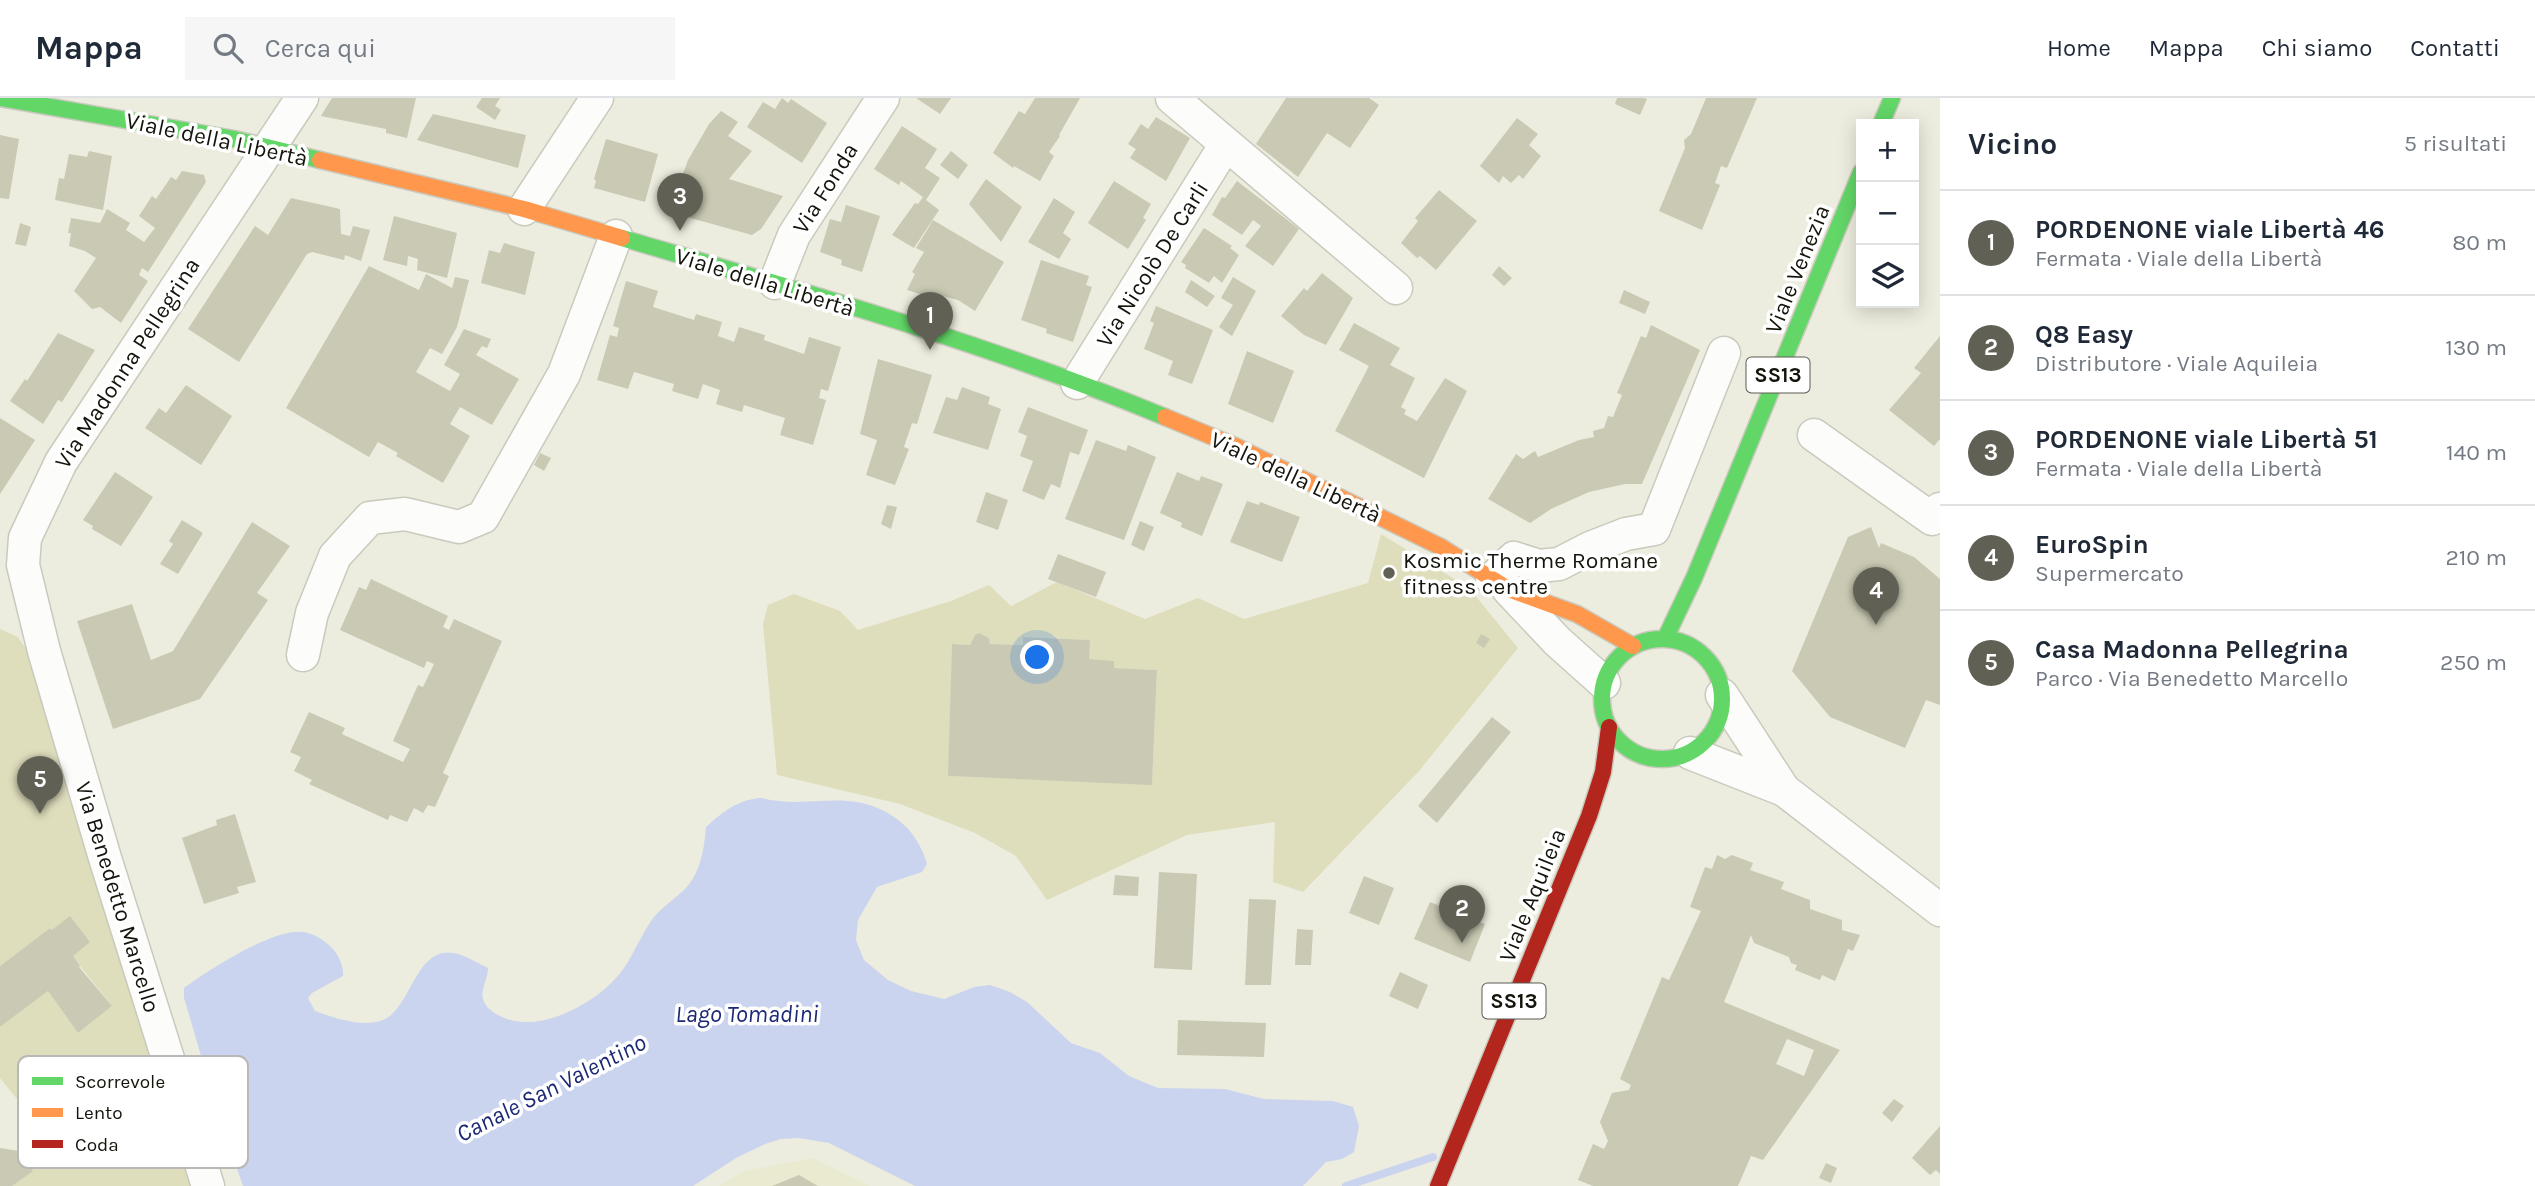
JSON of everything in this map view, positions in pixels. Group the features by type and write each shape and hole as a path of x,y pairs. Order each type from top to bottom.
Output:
{"street":[{"name":"Viale della Libertà","path":"0,98 234,139 524,209 775,283 1107,393 1235,446 1441,547 1500,584 1577,614 1633,646"},
{"name":"Via Madonna Pellegrina","path":"12,572 61,462 302,98"},
{"path":"524,209 597,98"},
{"name":"Via Fonda","path":"775,283 794,235 883,98"},
{"path":"1172,98 1396,288"},
{"path":"1883,119 1892,98"},
{"name":"Via Nicolò De Carli","path":"1076,383 1226,145"},
{"name":"Viale Venezia","path":"1665,639 1694,578 1857,182"},
{"path":"303,655 312,613 335,556 370,518 405,514 459,527 483,517 564,374 616,236"},
{"path":"1500,584 1514,558 1539,566 1559,564 1626,534 1654,529 1724,353"},
{"path":"1814,435 1932,519 1940,509"},
{"name":"Via Benedetto Marcello","path":"12,572 44,651 167,1056"},
{"name":"Viale Venezia","path":"1694,578 1696,605"},
{"name":"Viale della Libertà","path":"1500,584 1557,642 1604,683"},
{"path":"1699,630 1702,653"},
{"path":"1604,683 1615,661 1633,646 1648,640 1665,639 1691,646 1702,653 1715,671 1722,695 1722,707 1715,729 1699,746 1646,772"},
{"name":"Viale Aquileia","path":"1438,1186 1589,816 1603,772 1609,727 1603,713 1604,683"},
{"path":"1722,695 1784,790 1940,910"},
{"path":"1609,727 1627,748 1652,758 1678,756 1784,790"},
{"name":"Viale Aquileia","path":"1589,816 1608,800"},
{"name":"Via Benedetto Marcello","path":"202,1168 208,1186"}],"shaded area":[{"path":"1381,534 1469,588 1518,648 1419,771 1303,892 1273,882 1275,822 1187,835 1047,900 1016,856 975,833 900,804 777,775 763,624 768,605 794,594 840,611 858,630 951,601 989,585 1011,606 1057,582 1145,619 1198,598 1244,619 1368,583","holes":["979,633 989,638 990,644 1023,645 1024,637 1089,640 1089,659 1114,661 1114,668 1157,670 1152,784 949,776 952,644 970,645"]},
{"path":"0,629 18,637 31,656 156,1056 18,1056 18,1100 0,1078 0,1027 48,991 78,1033 112,1006 50,928 0,966"},
{"path":"813,1158 870,1186 719,1186 744,1171"},
{"path":"30,1168 191,1168 197,1186 12,1186 32,1171"}],"water":[{"name":"Lago Tomadini","path":"753,799 862,803 887,812 916,839 927,864 922,872 877,887 858,920 856,940 864,960 888,980 911,991 944,999 974,987 990,985 1010,992 1027,1002 1071,1043 1100,1053 1129,1076 1158,1088 1225,1089 1264,1099 1333,1101 1353,1107 1359,1126 1354,1152 1342,1159 1326,1162 1303,1186 915,1186 829,1143 799,1138 781,1139 765,1144 736,1158 693,1186 243,1186 237,1168 248,1168 248,1056 201,1056 184,998 184,988 258,944 274,937 302,932 314,935 328,944 343,968 343,976 312,993 308,998 315,1011 323,1014 358,1023 383,1020 401,1003 422,968 431,959 441,953 454,953 488,968 482,996 492,1012 522,1022 553,1018 585,1003 611,983 630,959 654,917 691,881 701,859 706,827 725,811"}],"building":[{"path":"332,98 416,98 407,138 386,133 386,129 321,116"},
{"path":"482,98 500,98 495,106 501,110 495,120 476,107"},
{"path":"782,98 788,103 791,99 827,123 802,163 747,127 763,102 775,109"},
{"path":"916,98 951,98 940,114"},
{"path":"1035,98 1080,98 1049,152 1054,156 1040,181 1014,166 1013,168 993,153 1019,111 1025,114"},
{"path":"1286,98 1369,98 1379,105 1350,148 1327,133 1298,177 1256,144"},
{"path":"1617,98 1647,99 1640,115 1615,104"},
{"path":"1706,98 1757,98 1727,168 1721,166 1715,183 1720,185 1702,230 1659,211 1685,148 1684,140 1691,134"},
{"path":"721,111 738,122 728,136 752,151 729,179 783,196 761,229 752,235 669,212 688,160 709,124"},
{"path":"433,114 526,135 518,168 417,140"},
{"path":"1156,117 1190,138 1166,181 1130,158 1136,149 1128,144 1141,124 1148,129"},
{"path":"1517,118 1538,134 1529,145 1541,156 1523,179 1519,175 1511,183 1503,176 1499,183 1480,166"},
{"path":"902,126 937,149 925,168 940,178 926,200 939,210 914,248 892,235 915,203 918,204 923,197 901,181 899,185 874,169"},
{"path":"0,135 19,139 9,199 0,198"},
{"path":"606,139 658,154 645,202 594,188 594,179"},
{"path":"89,151 112,156 103,210 55,200 59,178 64,179 69,154 87,157"},
{"path":"951,151 968,165 958,179 940,165"},
{"path":"182,171 204,175 206,182 148,272 142,268 139,275 148,281 121,323 100,307 92,309 74,291 96,258 69,246 71,218 100,223 107,209 130,223 126,230 144,242 155,228 139,216 152,196 156,199 171,177 176,180"},
{"path":"986,179 1022,207 1001,242 969,204"},
{"path":"1114,181 1151,204 1143,218 1146,220 1128,249 1088,223"},
{"path":"1237,181 1299,229 1273,266 1245,246 1261,226 1253,220 1242,235 1212,215 1222,197 1225,198"},
{"path":"1439,190 1477,221 1436,270 1420,256 1417,258 1401,243 1418,221 1415,218"},
{"path":"291,198 340,209 341,234 350,236 353,226 370,230 361,261 345,255 344,260 312,252 307,254 239,362 188,329 255,226 268,235"},
{"path":"1054,198 1075,212 1063,233 1071,239 1059,259 1028,242"},
{"path":"846,205 880,216 862,272 841,265 842,260 820,252 830,219 841,222"},
{"path":"394,216 457,233 447,278 417,270 418,259 408,256 407,266 383,260"},
{"path":"933,220 1004,262 975,311 958,300 931,293 929,297 907,290 915,274 912,272 924,252 916,248"},
{"path":"20,223 31,227 26,246 15,244"},
{"path":"1204,228 1232,246 1230,248 1239,255 1222,283 1214,276 1209,283 1185,268 1186,265 1181,262"},
{"path":"504,243 535,252 525,295 481,283 489,250 500,253"},
{"path":"1041,260 1089,276 1086,285 1092,287 1073,342 1046,333 1047,329 1021,320"},
{"path":"369,266 419,290 426,274 452,288 455,277 469,280 457,327 442,354 430,348 416,372 450,391 460,374 444,365 464,329 491,339 487,348 482,346 476,355 519,379 492,425 460,407 450,424 470,436 443,483 396,456 398,453 378,442 369,457 286,408"},
{"path":"1499,266 1512,278 1504,286 1492,275"},
{"path":"1322,273 1353,298 1326,345 1304,335 1281,316 1304,288 1307,291"},
{"path":"1233,277 1256,291 1232,336 1219,327 1233,305 1221,298"},
{"path":"1191,280 1215,296 1207,307 1185,292"},
{"path":"626,281 658,291 653,307 694,320 696,314 722,322 718,336 734,342 739,327 765,335 764,340 804,354 809,337 841,347 828,391 821,389 819,398 826,400 813,445 780,435 785,418 744,405 742,412 716,404 720,390 703,384 698,399 672,391 674,384 634,372 628,389 597,380 610,335 617,337 619,328 613,326"},
{"path":"1624,290 1650,302 1645,314 1619,303"},
{"path":"1156,306 1213,330 1192,384 1168,375 1173,361 1144,349 1154,323 1150,321"},
{"path":"1354,323 1400,348 1390,365 1415,378 1401,407 1406,410 1404,414 1417,421 1445,378 1467,391 1424,478 1335,431 1369,366 1339,350"},
{"path":"1651,325 1700,350 1642,484 1625,484 1589,492 1551,509 1530,523 1488,499 1516,454 1523,459 1535,451 1538,457 1579,440 1594,437 1593,431 1604,428 1608,416 1613,417 1622,395 1617,393 1641,336 1646,338"},
{"path":"58,333 95,350 62,402 58,400 43,424 10,401 25,379 27,381"},
{"path":"1940,336 1940,439 1934,446 1889,410 1921,373 1914,368"},
{"path":"1247,351 1294,371 1273,423 1228,404"},
{"path":"878,359 932,375 917,424 912,423 904,447 909,449 895,485 866,475 877,440 860,434"},
{"path":"186,385 232,416 201,465 145,428 159,408 166,413"},
{"path":"962,387 990,397 988,404 1001,409 988,450 933,433 946,397 957,400"},
{"path":"1028,407 1088,430 1079,455 1070,452 1060,488 1051,484 1044,500 1022,491 1033,461 1020,456 1027,436 1018,432"},
{"path":"0,418 35,440 0,494"},
{"path":"1096,440 1126,451 1128,445 1156,457 1124,540 1065,519"},
{"path":"540,453 551,458 544,471 534,465"},
{"path":"115,472 153,497 121,546 92,529 93,526 83,520"},
{"path":"1177,472 1199,481 1201,476 1223,484 1202,536 1181,527 1182,523 1160,513"},
{"path":"986,492 1008,500 998,530 976,522"},
{"path":"1247,501 1259,505 1260,502 1300,517 1282,562 1230,542"},
{"path":"887,505 897,507 891,529 881,524"},
{"path":"182,520 203,533 178,574 160,564 173,544 169,541"},
{"path":"1140,521 1154,527 1144,551 1131,545"},
{"path":"252,522 290,546 257,593 268,600 200,699 113,729 77,621 132,604 151,660 173,651"},
{"path":"1871,527 1879,548 1881,543 1914,557 1940,579 1940,705 1926,700 1905,748 1830,717 1792,671 1848,537"},
{"path":"1058,554 1106,572 1096,597 1048,579"},
{"path":"371,579 448,616 443,627 449,630 454,619 502,641 443,773 449,776 435,807 428,805 423,813 414,808 407,822 390,815 388,820 309,784 312,780 294,771 301,757 290,752 309,712 345,728 342,734 403,762 410,749 393,741 418,685 423,687 434,664 427,661 424,668 340,630 359,587 366,590"},
{"path":"979,633 989,638 990,644 1023,645 1023,637 1090,640 1089,659 1114,661 1114,668 1157,670 1152,785 948,776 952,644 970,645"},
{"path":"1481,634 1490,639 1484,648 1476,643"},
{"path":"1492,717 1511,732 1437,823 1418,806"},
{"path":"235,814 256,882 237,887 239,893 204,904 182,838 217,825 216,820"},
{"path":"1717,855 1725,859 1732,855 1753,863 1750,870 1784,882 1781,889 1810,900 1810,909 1842,920 1842,930 1860,935 1853,951 1848,949 1835,981 1822,975 1820,980 1795,970 1797,965 1791,963 1789,957 1754,943 1751,935 1724,1002 1840,1050 1763,1160 1751,1156 1738,1186 1593,1186 1578,1180 1593,1144 1604,1149 1608,1141 1600,1122 1612,1093 1629,1090 1631,1085 1620,1079 1662,977 1669,980 1701,911 1690,907 1705,867 1712,869","holes":["1787,1039 1814,1050 1804,1076 1776,1064"]},
{"path":"1159,872 1197,874 1192,970 1154,968"},
{"path":"1115,875 1139,877 1138,896 1113,895"},
{"path":"1364,876 1394,888 1379,925 1349,913"},
{"path":"1249,899 1276,900 1271,985 1245,985"},
{"path":"1430,902 1485,924 1470,962 1414,939"},
{"path":"70,916 90,942 73,956 112,1006 78,1033 48,991 0,1027 0,966"},
{"path":"1297,929 1313,930 1311,965 1295,965"},
{"path":"1400,972 1428,985 1418,1009 1389,996"},
{"path":"1178,1020 1266,1023 1264,1057 1177,1055"},
{"path":"1894,1099 1904,1106 1892,1122 1882,1113"},
{"path":"1940,1126 1940,1174 1936,1170 1930,1175 1912,1158"},
{"path":"0,1148 18,1151 18,1168 31,1168 33,1171 12,1186 0,1186"},
{"path":"1826,1163 1837,1168 1831,1183 1819,1178"},
{"path":"799,1175 818,1186 772,1186"}],"waterway":[{"path":"1346,1186 1433,1157"}],"traffic: fast":[{"path":"0,98 234,139 320,160"},
{"path":"1883,119 1892,98"},
{"path":"1665,639 1694,578 1857,182"},
{"path":"622,238 828,299 964,343 1165,417"},
{"path":"1662,639 1685,644 1704,657 1717,676 1722,699 1717,722 1704,741 1685,754 1662,759 1639,754 1620,741 1607,722 1602,699 1607,676 1620,657 1639,644 1662,639"}],"traffic: slow":[{"path":"320,160 524,209 622,238"},
{"path":"1165,417 1235,446 1441,547 1508,589 1577,614 1633,646"}],"traffic: jam":[{"path":"1438,1186 1589,816 1603,772 1609,727"}],"place":[{"name":"PORDENONE viale Libertà 51","path":"680,231"},
{"name":"PORDENONE viale Libertà 46","path":"930,350"},
{"name":"Kosmic Therme Romane fitness centre","path":"1389,573"},
{"name":"EuroSpin","path":"1876,625"},
{"name":"Casa Madonna Pellegrina","path":"40,814"},
{"name":"Q8 Easy","path":"1462,943"}],"water label":[{"name":"Canale San Valentino","path":"551,1088"}]}
